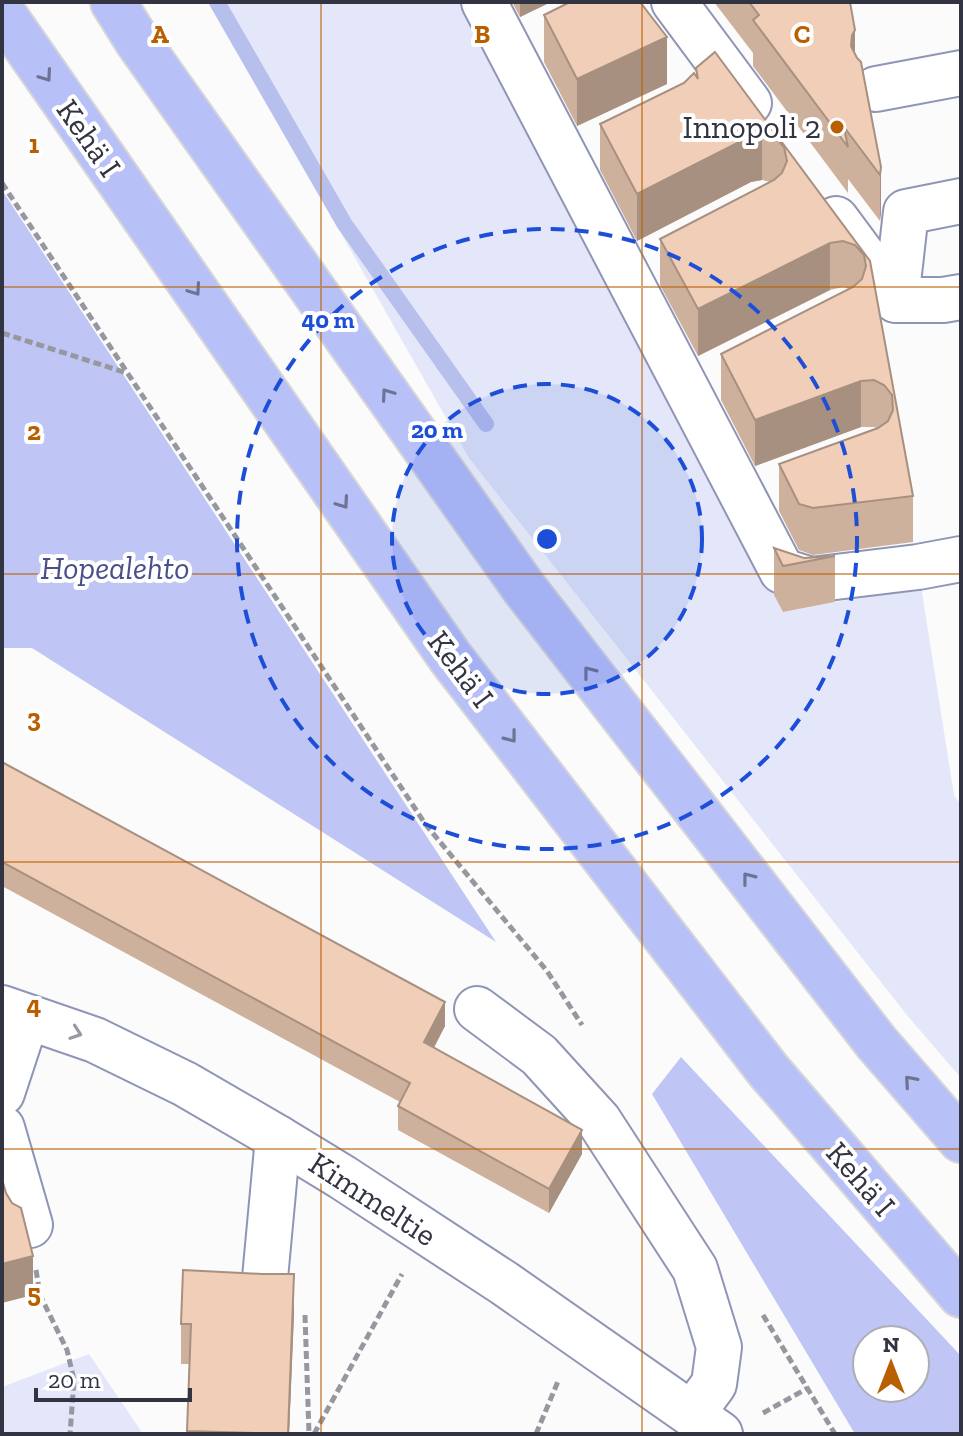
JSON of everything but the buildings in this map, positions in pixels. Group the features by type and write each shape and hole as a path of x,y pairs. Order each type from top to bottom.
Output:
{"highway":[{"path":"113,2 138,42 524,588 876,1042 961,1140"},
{"name":"Kehä I","path":"2,12 450,657 768,1070 961,1295"}],"street":[{"path":"484,2 627,274 701,382 744,497 782,571 811,580 961,559"},
{"path":"674,2 776,138"},
{"path":"509,51 550,30"},
{"path":"876,89 961,73"},
{"path":"566,159 606,140"},
{"path":"813,188 896,300"},
{"path":"896,300 906,212 961,201"},
{"path":"627,274 667,253"},
{"path":"896,300 961,297"},
{"path":"744,497 785,482"},
{"path":"477,1009 539,1055 599,1121 695,1269 719,1347 714,1384 722,1422"},
{"path":"2,1093 15,1012"},
{"name":"Kimmeltie","path":"15,1012 95,1040 185,1084 278,1138 722,1422"},
{"path":"2,1128 30,1225"},
{"path":"264,1289 278,1138"}],"path":[{"path":"2,183 426,825 547,971 587,1033"},
{"path":"2,333 128,373"},
{"path":"30,1225 40,1295 67,1350 74,1380 70,1434"},
{"path":"312,1434 425,1232"},
{"path":"264,1289 304,1308 312,1434"},
{"path":"722,1422 808,1388"}],"shaded area":[{"path":"208,2 469,2 783,612 921,586 954,795 961,805 961,1078 906,1014 469,458"},
{"path":"89,1354 143,1434 2,1434 2,1387"}],"green space":[{"name":"Hopealehto","path":"2,190 496,942 32,648 2,648"},
{"path":"681,1057 961,1356 961,1434 855,1434 652,1094"}],"waterway":[{"path":"217,2 344,223 486,424"}],"place":[{"name":"Innopoli 2","path":"837,127"}]}
